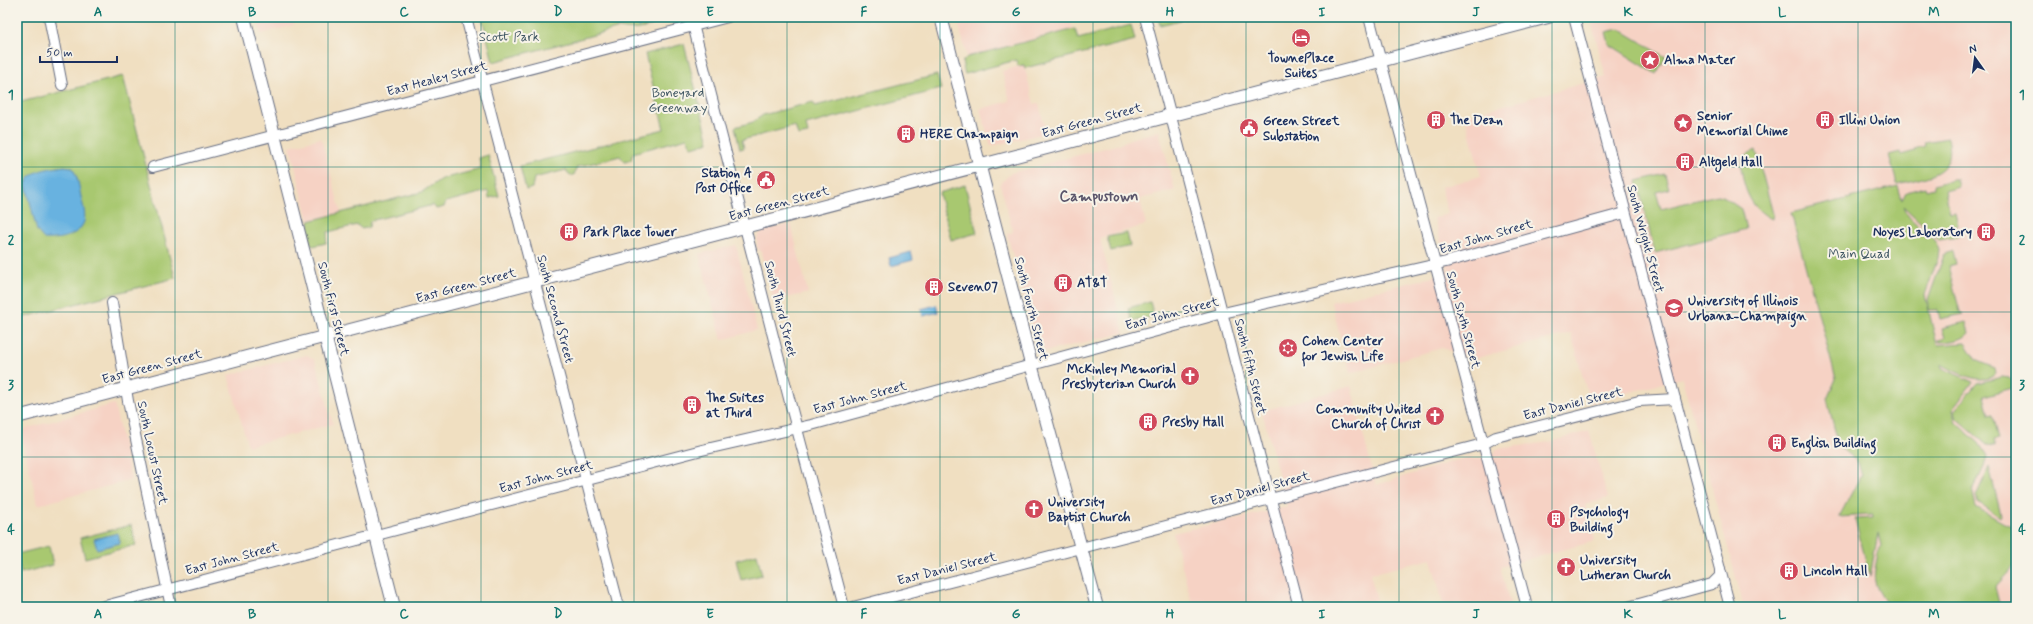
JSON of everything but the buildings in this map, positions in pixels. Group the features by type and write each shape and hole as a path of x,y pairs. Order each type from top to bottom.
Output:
{"street":[{"path":"49,17 62,84"},
{"name":"South First Street","path":"244,17 273,136 305,252 325,337 394,607"},
{"name":"South Second Street","path":"466,17 619,607"},
{"name":"East Healey Street","path":"153,167 483,81 692,22 728,17"},
{"name":"South Fourth Street","path":"941,17 1031,364 1097,607"},
{"name":"South Fifth Street","path":"1145,17 1224,313 1299,607"},
{"name":"South Sixth Street","path":"1369,17 1380,62 1409,164 1434,265 1527,607"},
{"name":"East Green Street","path":"17,417 1548,17"},
{"name":"South Wright Street","path":"1574,17 1730,607"},
{"name":"South Third Street","path":"692,22 796,428 844,607"},
{"name":"East John Street","path":"101,607 585,480 796,428 1010,372 1016,368 1224,313 1434,265 1625,212"},
{"name":"South Locust Street","path":"112,303 115,317 115,330 126,389 171,607"},
{"name":"East Daniel Street","path":"852,607 1483,444 1496,437 1631,403 1675,399"},
{"path":"1628,607 1707,587 1718,580 1720,568"},
{"path":"1707,587 1718,588 1726,592"}],"shaded area":[{"path":"257,17 292,17 294,25 261,34"},
{"path":"957,17 1069,17 1073,29 967,57"},
{"name":"University of Illinois Urbana-Champaign","path":"1590,17 2016,17 2016,607 1744,607 1682,378 1590,403 1571,333 1473,359 1442,348 1350,373 1331,302 1424,279 1449,271 1434,218 1448,214 1441,187 1481,176 1465,116 1606,77"},
{"path":"1024,65 1034,104 1039,103 1046,133 991,146 980,109 1010,101 1002,71"},
{"path":"1159,131 1175,190 1140,199 1146,225 1100,238 1124,333 1039,353 1007,234 1013,232 1000,184 1011,173 1120,144 1130,139"},
{"path":"321,138 341,213 309,221 290,146"},
{"path":"791,224 808,293 774,301 761,252 757,248 757,239 758,235 765,230"},
{"path":"736,245 757,330 722,340 699,254"},
{"path":"307,355 315,360 333,424 248,446 228,375"},
{"path":"1351,386 1376,485 1467,457 1475,459 1495,453 1496,449 1550,442 1589,431 1608,498 1585,505 1595,541 1500,567 1511,607 1444,607 1431,559 1370,574 1379,607 1193,607 1173,533 1287,507 1262,411"},
{"path":"114,404 131,480 38,505 20,430"}],"green space":[{"name":"Scott Park","path":"482,17 676,17 643,28 620,28 493,62"},
{"path":"1158,17 1192,17 1160,25"},
{"path":"1131,25 1135,40 1025,68 1024,65 1018,66 1016,60 965,74 962,62 967,57 1075,29 1078,39"},
{"path":"1619,29 1666,57 1656,74 1609,44 1606,32"},
{"name":"Boneyard Greenway","path":"684,44 709,142 692,147 687,138 633,153 631,160 625,162 620,156 577,167 574,175 570,176 566,170 534,178 532,188 526,190 520,166 664,129 645,54"},
{"name":"Boneyard Greenway","path":"937,75 941,89 806,125 808,134 798,136 795,126 742,140 744,148 740,149 735,127 753,122 763,115 813,102 815,106"},
{"path":"123,76 175,278 17,319 17,103"},
{"path":"1948,138 1950,151 1948,160 1943,167 1936,173 1928,176 1897,184 1889,155 1900,152 1901,155 1915,151 1914,149 1925,146 1924,142"},
{"path":"1756,150 1773,214 1772,219 1755,206 1748,194 1743,180 1741,168 1742,160 1746,155"},
{"path":"488,155 499,196 489,198 488,191 446,202 444,207 436,209 433,205 370,221 369,227 362,229 357,225 328,232 326,243 313,246 310,243 309,221 422,192 441,179 481,169 479,158"},
{"path":"1665,174 1669,189 1656,192 1661,209 1717,195 1722,196 1741,209 1746,229 1655,253 1637,181"},
{"name":"Main Quad","path":"1957,179 1959,187 1945,191 1950,213 1955,212 1958,225 1955,226 1958,237 1939,240 1903,206 1910,218 1932,237 1939,249 1938,258 1925,295 1937,345 1965,343 1976,360 1995,368 1996,373 1990,377 1976,379 1961,374 1941,364 1942,368 1973,382 1952,409 1956,423 1979,443 1987,456 1984,467 1974,488 1972,489 1976,507 2016,528 2016,564 1995,587 2000,607 1889,607 1876,585 1875,579 1879,548 1881,546 1878,533 1870,577 1855,519 1873,518 1873,515 1839,517 1860,477 1862,476 1858,462 1839,447 1827,399 1836,379 1791,213 1898,186 1902,200 1906,192 1925,187 1926,190 1934,188 1934,185"},
{"path":"965,185 977,233 951,240 939,193"},
{"path":"1127,233 1130,246 1111,251 1107,237"},
{"path":"1953,251 1956,264 1948,266 1960,312 1963,314 1940,319 1938,310 1929,310 1928,300 1944,255"},
{"path":"1150,302 1154,316 1132,322 1128,308"},
{"path":"1966,322 1969,333 1966,336 1947,342 1939,342 1939,340 1945,338 1942,328"},
{"path":"2002,377 2009,378 2016,384 2016,387 1984,396 1989,416 1993,415 1999,439 1994,440 1995,446 1987,445 1956,418 1954,411 1977,383"},
{"path":"1989,467 2001,515 2000,517 1978,502 1976,496"},
{"path":"131,525 136,545 85,558 80,538"},
{"path":"49,546 53,565 21,573 17,554"},
{"path":"757,554 762,575 741,580 736,560"}],"water":[{"path":"625,17 645,17 639,27 634,24 634,21"},
{"path":"64,166 72,167 76,174 85,218 80,228 71,235 55,239 44,239 37,231 26,185 31,176 36,173 47,169"},
{"path":"911,252 913,260 891,266 889,258"},
{"path":"936,305 938,312 923,316 921,309"},
{"path":"118,533 120,543 97,549 94,539"}],"place":[{"name":"TownePlace Suites","path":"1301,38"},
{"name":"Alma Mater","path":"1650,60"},
{"name":"The Dean","path":"1436,120"},
{"name":"Illini Union","path":"1825,120"},
{"name":"Senior Memorial Chime","path":"1683,123"},
{"name":"Green Street Substation","path":"1249,128"},
{"name":"HERE Champaign","path":"906,134"},
{"name":"Altgeld Hall","path":"1685,162"},
{"name":"Station A Post Office","path":"766,180"},
{"name":"Park Place Tower","path":"569,232"},
{"name":"Noyes Laboratory","path":"1986,232"},
{"name":"AT&T","path":"1063,283"},
{"name":"Seven07","path":"934,287"},
{"name":"University of Illinois Urbana-Champaign","path":"1674,308"},
{"name":"Cohen Center for Jewish Life","path":"1288,348"},
{"name":"McKinley Memorial Presbyterian Church","path":"1190,376"},
{"name":"The Suites at Third","path":"692,405"},
{"name":"Community United Church of Christ","path":"1435,416"},
{"name":"Presby Hall","path":"1148,422"},
{"name":"English Building","path":"1777,443"},
{"name":"University Baptist Church","path":"1034,509"},
{"name":"Psychology Building","path":"1556,519"},
{"name":"University Lutheran Church","path":"1566,567"},
{"name":"Lincoln Hall","path":"1789,571"}],"district":[{"name":"Campustown","path":"1099,197"}]}
